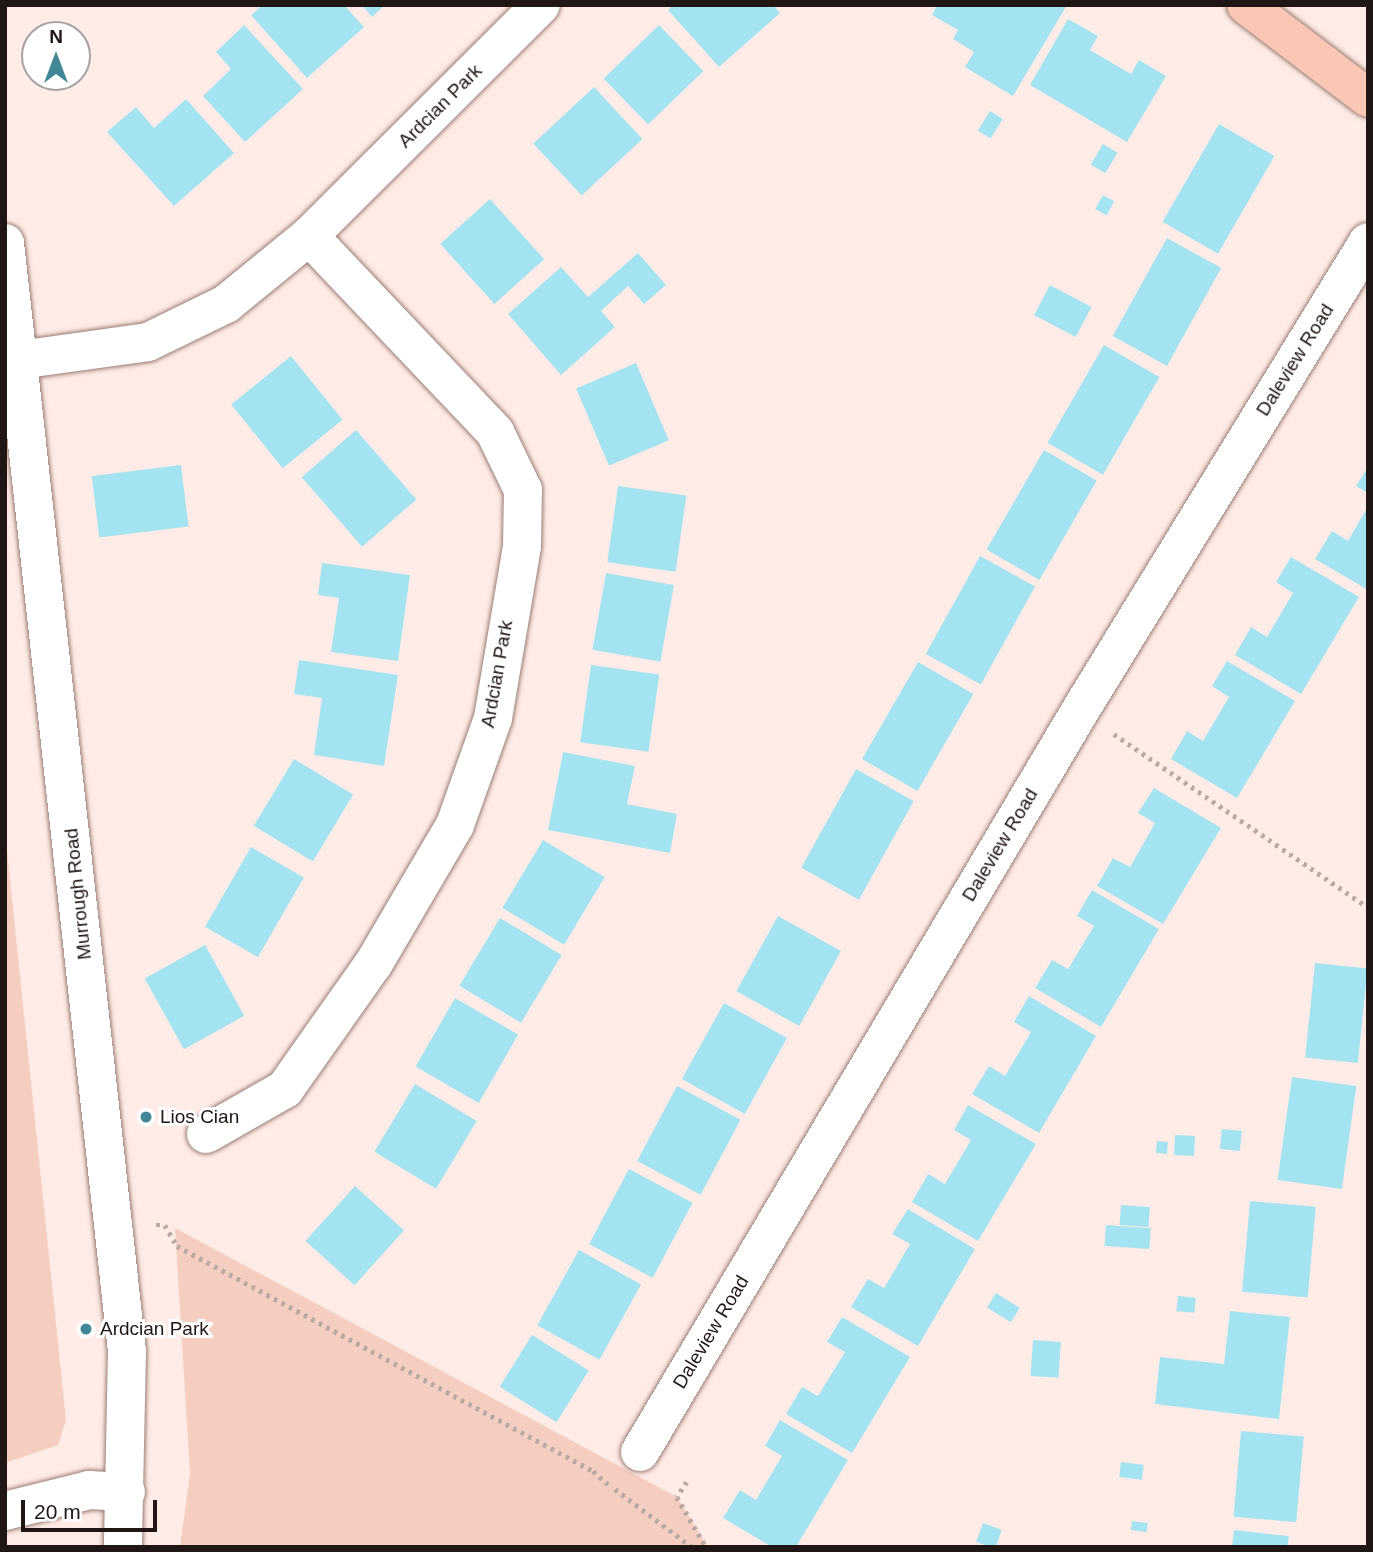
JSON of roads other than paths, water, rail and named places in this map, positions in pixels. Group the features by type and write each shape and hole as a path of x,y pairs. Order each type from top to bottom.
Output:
{"main road":[{"path":"1246,5 1368,98"}],"street":[{"name":"Ardcian Park","path":"19,360 148,342 226,304 309,236 541,5"},
{"name":"Ardcian Park","path":"206,1134 285,1089 374,963 455,825 493,718 522,546 523,490 495,432 309,236"},
{"name":"Daleview Road","path":"640,1452 1080,711 1368,242"},
{"name":"Murrough Road","path":"5,243 127,1351 123,1547"},
{"path":"5,1511 89,1490 126,1492"}],"place":[{"name":"Lios Cian","path":"146,1117"},
{"name":"Ardcian Park","path":"86,1329"}]}
